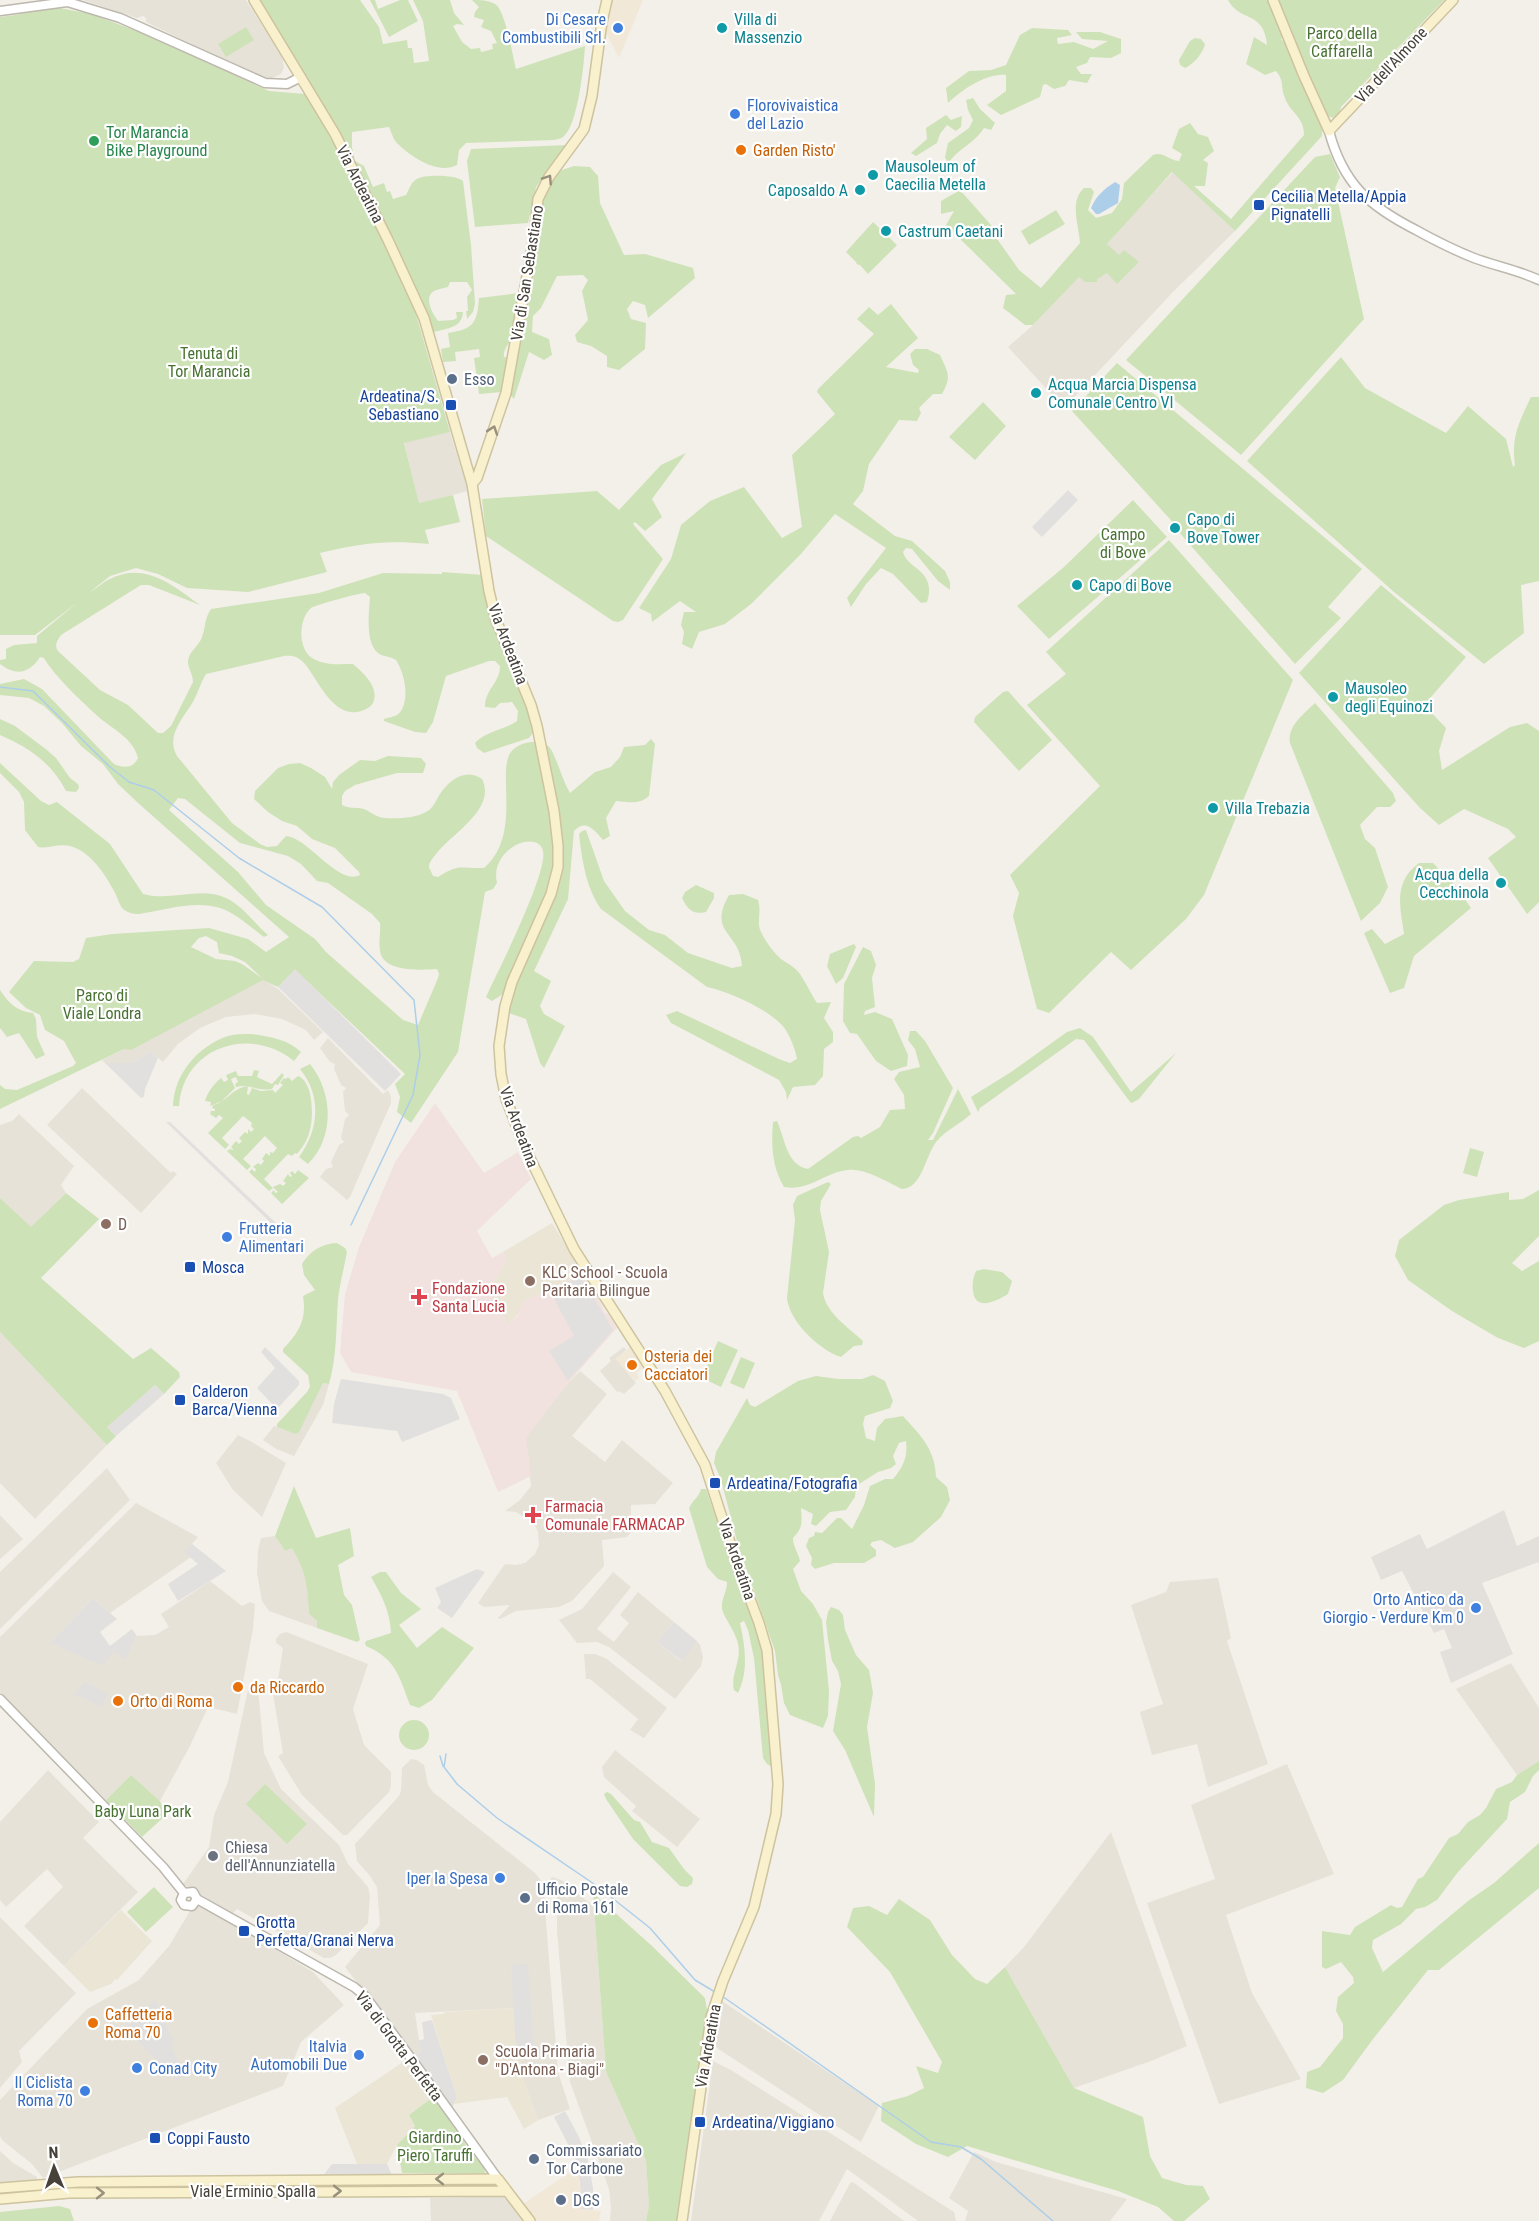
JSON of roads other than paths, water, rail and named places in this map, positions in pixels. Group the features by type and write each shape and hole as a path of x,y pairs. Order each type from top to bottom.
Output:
{"main road":[{"name":"Via Ardeatina","path":"254,0 335,135 424,318 472,484 491,599 499,627 534,712 554,811 558,867 553,889 512,982 505,1006 499,1046 503,1086 526,1150 574,1249 665,1391 705,1465 767,1650 778,1784 776,1814 757,1899 718,1994 705,2048 682,2221"},
{"name":"Via di San Sebastiano","path":"472,484 477,478 506,393 534,237 538,199 549,177 584,129 592,96 607,0"},
{"path":"1273,0 1329,131"},
{"name":"Via dell'Almone","path":"1329,131 1453,0"},
{"name":"Viale Erminio Spalla","path":"0,2188 78,2182 498,2179"},
{"name":"Via di Grotta Perfetta","path":"498,2179 530,2221"},
{"name":"Viale Erminio Spalla","path":"0,2199 69,2193 507,2191"}],"street":[{"path":"0,11 64,1 120,18 265,83 287,84 301,77"},
{"path":"1329,131 1334,148 1348,177 1377,208 1425,235 1464,253 1539,280"},
{"name":"Via di Grotta Perfetta","path":"0,1699 147,1850 183,1893 181,1900 185,1906 192,1906 197,1899 356,1988 413,2061 498,2179"}],"water":[{"path":"1115,182 1120,185 1118,203 1096,214 1091,208 1093,204 1107,187"}],"waterway":[{"path":"0,687 33,691 110,767 129,782 154,790 239,858 322,907 414,1000 420,1055 413,1095 351,1225"},
{"path":"446,1754 444,1767 457,1784 497,1818 597,1886 650,1928 695,1980 715,1992"},
{"path":"440,1756 443,1766"},
{"path":"722,1996 931,2142 961,2147 981,2159 1053,2221"}],"place":[{"name":"Di Cesare Combustibili Srl.","path":"618,28"},
{"name":"Villa di Massenzio","path":"722,28"},
{"name":"Florovivaistica del Lazio","path":"735,114"},
{"name":"Tor Marancia Bike Playground","path":"94,141"},
{"name":"Garden Risto'","path":"741,150"},
{"name":"Mausoleum of Caecilia Metella","path":"873,175"},
{"name":"Caposaldo A","path":"860,190"},
{"name":"Cecilia Metella/Appia Pignatelli","path":"1259,205"},
{"name":"Castrum Caetani","path":"886,231"},
{"name":"Esso","path":"452,379"},
{"name":"Acqua Marcia Dispensa Comunale Centro VI","path":"1036,393"},
{"name":"Ardeatina/S. Sebastiano","path":"451,405"},
{"name":"Capo di Bove Tower","path":"1175,528"},
{"name":"Capo di Bove","path":"1077,585"},
{"name":"Mausoleo degli Equinozi","path":"1333,697"},
{"name":"Villa Trebazia","path":"1213,808"},
{"name":"Acqua della Cecchinola","path":"1501,883"},
{"name":"D","path":"106,1224"},
{"name":"Frutteria Alimentari","path":"227,1237"},
{"name":"Mosca","path":"190,1267"},
{"name":"KLC School - Scuola Paritaria Bilingue","path":"530,1281"},
{"name":"Fondazione Santa Lucia","path":"419,1297"},
{"name":"Osteria dei Cacciatori","path":"632,1365"},
{"name":"Calderon Barca/Vienna","path":"180,1400"},
{"name":"Ardeatina/Fotografia","path":"715,1483"},
{"name":"Farmacia Comunale FARMACAP","path":"533,1515"},
{"name":"Orto Antico da Giorgio - Verdure Km 0","path":"1476,1608"},
{"name":"da Riccardo","path":"238,1687"},
{"name":"Orto di Roma","path":"118,1701"},
{"name":"Chiesa dell'Annunziatella","path":"213,1856"},
{"name":"Iper la Spesa","path":"500,1878"},
{"name":"Ufficio Postale di Roma 161","path":"525,1898"},
{"name":"Grotta Perfetta/Granai Nerva","path":"244,1931"},
{"name":"Caffetteria Roma 70","path":"93,2023"},
{"name":"Italvia Automobili Due","path":"359,2055"},
{"name":"Scuola Primaria \"D'Antona - Biagi\"","path":"483,2060"},
{"name":"Conad City","path":"137,2068"},
{"name":"Il Ciclista Roma 70","path":"85,2091"},
{"name":"Ardeatina/Viggiano","path":"700,2122"},
{"name":"Coppi Fausto","path":"155,2138"},
{"name":"Commissariato Tor Carbone","path":"534,2159"},
{"name":"DGS","path":"561,2200"}],"park label":[{"name":"Parco della Caffarella","path":"1342,42"},
{"name":"Tenuta di Tor Marancia","path":"209,362"},
{"name":"Campo di Bove","path":"1123,543"},
{"name":"Parco di Viale Londra","path":"102,1004"},
{"name":"Baby Luna Park","path":"143,1811"},
{"name":"Giardino Piero Taruffi","path":"435,2146"}]}
